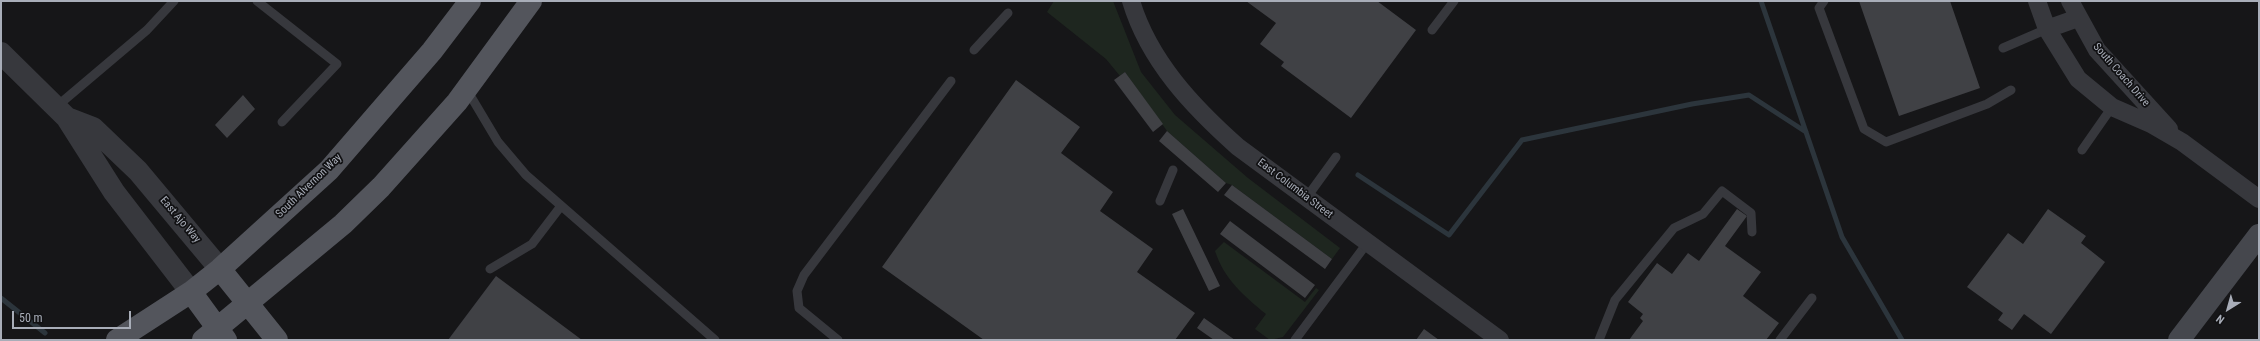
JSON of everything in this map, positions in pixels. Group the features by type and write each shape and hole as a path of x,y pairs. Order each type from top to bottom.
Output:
{"main road":[{"name":"South Alvernon Way","path":"118,340 191,292 220,268 329,170 432,51 470,1"},
{"path":"216,336 248,305 359,208 419,146 466,89 531,1"},
{"path":"2179,340 2259,235"},
{"name":"East Ajo Way","path":"220,268 277,340"},
{"name":"East Ajo Way","path":"191,292 216,336"}],"street":[{"name":"East Columbia Street","path":"1131,1 1150,43 1171,79 1203,116 1238,146 1500,340"},
{"name":"South Coach Drive","path":"2037,1 2047,29 2078,79 2112,107 2151,124 2182,142 2259,199"},
{"name":"South Coach Drive","path":"2071,1 2078,18 2097,50 2182,142"},
{"path":"2047,29 2078,18"},
{"name":"East Ajo Way","path":"1,53 61,113 114,192 191,292"},
{"name":"East Ajo Way","path":"61,113 93,128 138,171 220,268"}],"lane":[{"path":"61,113 147,30 174,1"},
{"path":"258,1 337,64 282,122"},
{"path":"1432,30 1454,1"},
{"path":"1824,1 1819,8 1864,129 1886,142 1987,104 2011,90"},
{"path":"974,50 1008,13"},
{"path":"2003,48 2047,29"},
{"path":"838,340 799,308 797,292 804,274 951,81"},
{"path":"466,89 498,142 526,175 715,340"},
{"path":"2082,150 2112,107"},
{"path":"1307,197 1336,157"},
{"path":"1160,201 1173,170"},
{"path":"1599,340 1615,300 1674,228 1703,214 1722,191 1751,213 1752,232"},
{"path":"490,269 532,244 561,206"},
{"path":"1296,340 1368,242"},
{"path":"1780,340 1812,298"}],"shaded area":[{"path":"1054,1 1113,1 1141,72 1175,115 1248,178 1340,248 1332,259 1232,185 1226,183 1167,131 1125,72 1120,76 1106,59 1047,12"},
{"path":"1224,242 1305,302 1316,288 1319,290 1283,337 1270,340 1255,329 1266,314 1243,294 1224,270 1215,251"}],"building":[{"path":"1246,1 1377,1 1416,30 1351,118 1281,66 1284,62 1260,44 1276,23"},
{"path":"1859,1 1950,1 1980,88 1899,116"},
{"path":"1125,72 1163,124 1153,132 1114,80"},
{"path":"1016,80 1080,127 1061,153 1113,192 1100,211 1153,249 1137,272 1195,313 1175,340 984,340 882,267"},
{"path":"243,95 255,109 227,138 215,125"},
{"path":"1167,131 1226,183 1218,192 1159,141"},
{"path":"1232,185 1332,259 1325,269 1224,195"},
{"path":"1183,209 1220,286 1209,291 1172,214"},
{"path":"1737,209 1747,216 1725,246 1761,272 1743,296 1779,323 1766,340 1629,340 1643,321 1640,318 1643,314 1628,302 1657,263 1672,274 1688,253 1699,261"},
{"path":"2048,209 2086,236 2081,243 2105,262 2051,334 2024,314 2012,330 1998,320 2003,313 1967,287 2008,233 2023,244"},
{"path":"1230,221 1315,285 1305,298 1220,234"},
{"path":"496,276 582,340 448,340"},
{"path":"1204,318 1235,340 1214,340 1197,328"},
{"path":"1424,329 1439,340 1416,340"}],"waterway":[{"path":"1761,1 1842,237 1902,340"},
{"path":"1358,175 1449,235 1522,140 1692,104 1749,95 1806,132"},
{"path":"1,298 45,333"}]}
